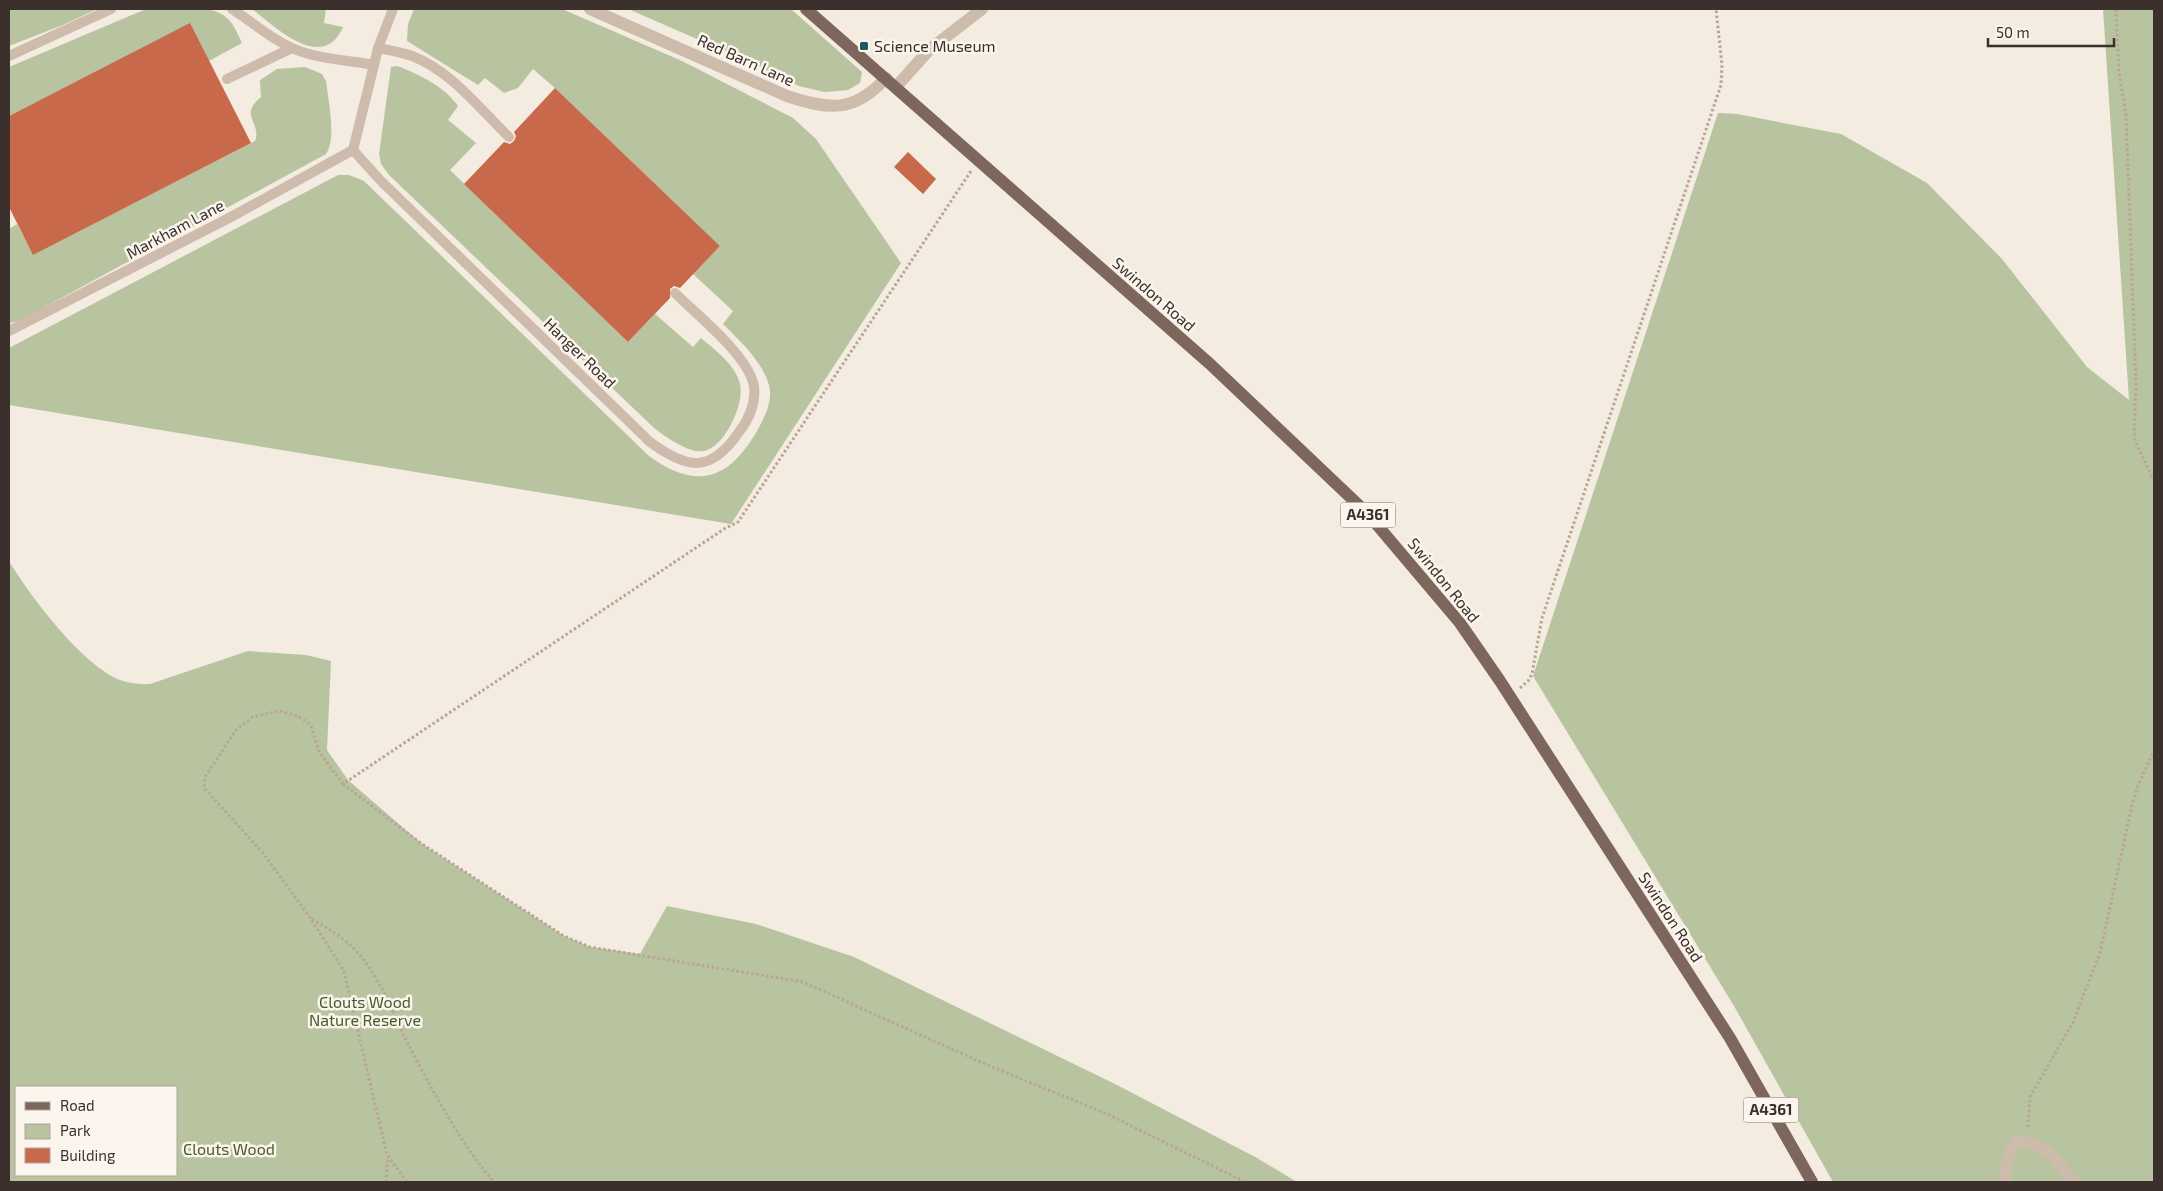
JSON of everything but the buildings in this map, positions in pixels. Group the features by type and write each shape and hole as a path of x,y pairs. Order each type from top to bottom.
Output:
{"main road":[{"name":"Swindon Road","path":"806,9 1210,364 1367,513 1460,623 1510,696 1730,1038 1812,1182"}],"street":[{"name":"Red Barn Lane","path":"590,9 787,96 819,106 834,107 860,101 886,78"},
{"path":"896,88 929,50 982,9"},
{"path":"2004,1182 2006,1160 2011,1148 2017,1141 2027,1140 2043,1148 2074,1182"}],"lane":[{"path":"9,56 111,9"},
{"path":"232,9 276,40 292,48 309,54 374,65"},
{"path":"353,150 378,48 394,9"},
{"path":"227,79 292,48"},
{"path":"378,48 412,56 429,65 457,87 509,137"},
{"name":"Hanger Road","path":"353,150 394,194 650,442 674,458 687,462 707,462 717,458 727,449 747,422 754,398 754,386 744,364 675,293"},
{"name":"Markham Lane","path":"9,331 247,208 353,150"}],"path":[{"path":"1510,696 1528,681 1532,674 1542,618 1721,85 1722,65 1716,9"},
{"path":"2116,9 2119,72 2126,115 2136,382 2134,433 2135,441 2154,481"},
{"path":"343,784 724,529 738,522 970,172"},
{"path":"386,1182 388,1156 344,971 311,919 263,853 204,788 205,777 243,724 262,714 279,711 297,716 308,722 319,752 343,784 422,844 564,936 590,947 804,982 985,1064 1107,1114 1245,1182"},
{"path":"2027,1140 2030,1097 2073,1022 2100,953 2132,805 2154,750"},
{"path":"311,919 333,931 355,950 373,973 407,1041 474,1159 494,1182"},
{"path":"388,1156 407,1182"}],"green space":[{"path":"196,8 216,11 229,21 242,43 209,61 190,24 9,116 9,67 146,9"},
{"path":"9,9 97,9 63,25 9,46"},
{"path":"252,9 326,9 324,23 343,27 334,40 323,46 311,46 285,35"},
{"path":"414,9 562,9 682,61 793,118 816,139 901,263 731,524 9,405 9,348 338,175 349,175 364,181 649,456 666,467 696,476 710,475 722,470 734,461 746,448 763,420 769,403 770,391 766,376 756,360 723,324 733,311 693,274 720,246 533,69 518,88 504,93 485,78 478,85 407,41 408,24"},
{"path":"628,9 791,9 862,72 860,83 848,90 824,92 799,86 752,63"},
{"path":"2103,9 2154,9 2154,1182 1833,1182 1734,1006 1533,676 1718,113 1737,114 1841,134 1927,183 2002,259 2087,367 2129,400"},
{"path":"397,66 439,87 458,106 448,120 476,143 450,170 628,342 655,314 693,347 701,338 719,353 734,370 740,384 739,402 732,423 719,442 712,448 704,451 691,450 677,444 653,427 389,175 381,164 379,154 391,67"},
{"path":"305,67 322,74 326,81 330,108 331,139 326,154 19,321 9,323 9,229 17,224 33,254 255,141 256,129 251,109 261,97 260,80 277,69"},
{"name":"Clouts Wood Nature Reserve","path":"9,561 18,576 58,628 90,660 105,672 120,680 135,684 150,684 248,651 306,655 331,661 327,750 348,780 422,844 564,936 590,947 640,954 667,906 756,924 854,957 1117,1085 1257,1158 1297,1182 9,1182"}],"place":[{"name":"Science Museum","path":"864,46"}],"park label":[{"name":"Clouts Wood","path":"229,1149"}]}
